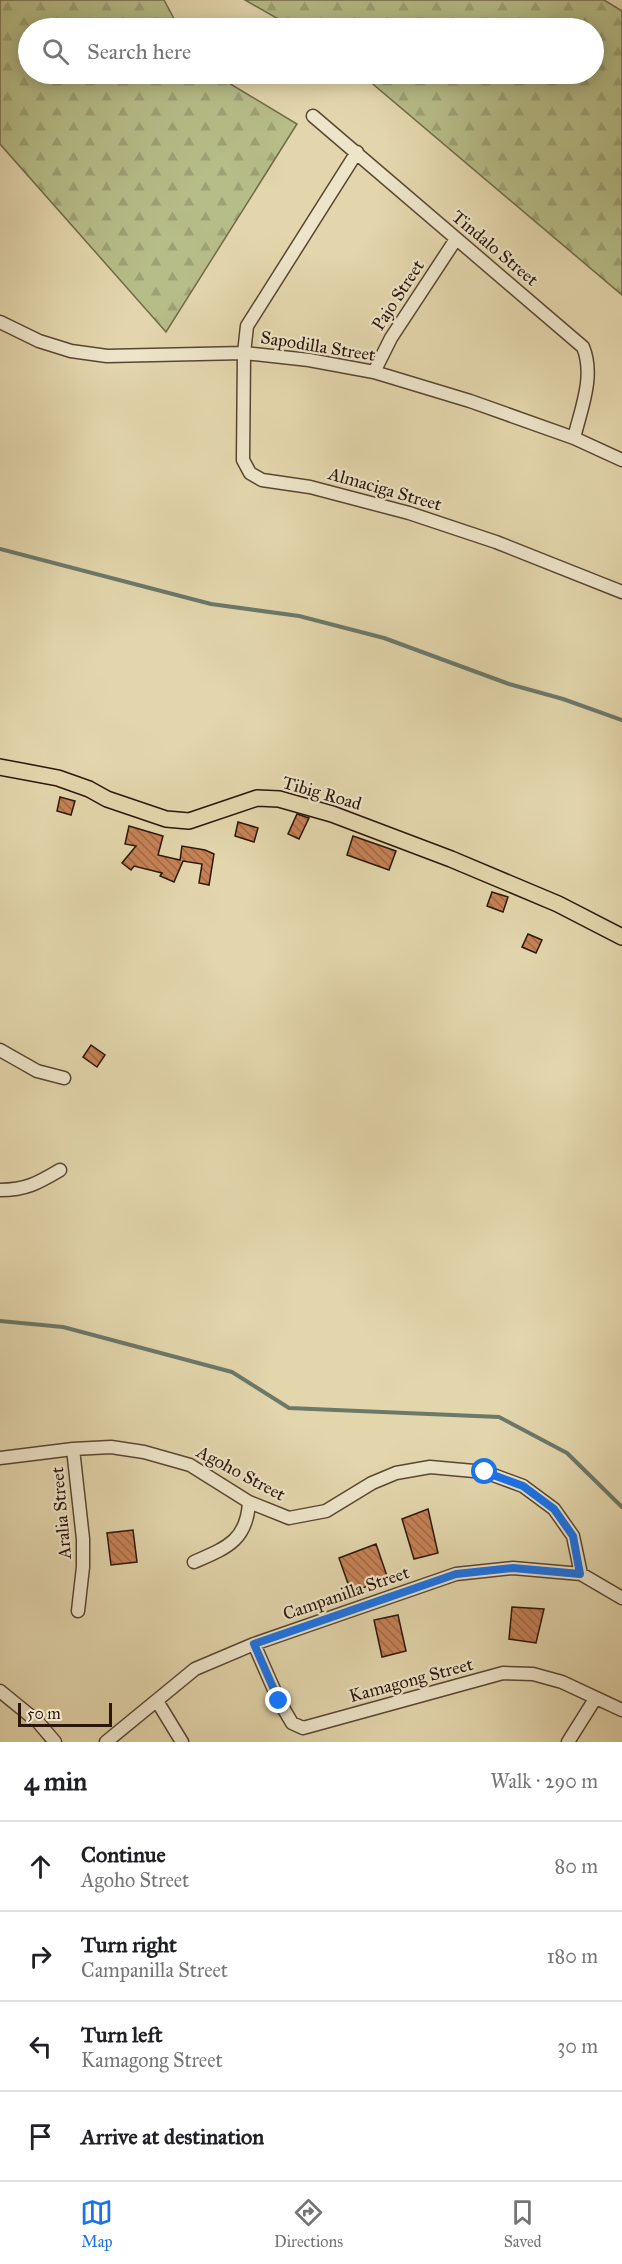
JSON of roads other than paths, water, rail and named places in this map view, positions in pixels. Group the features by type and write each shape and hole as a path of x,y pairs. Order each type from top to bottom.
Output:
{"main road":[{"name":"Tibig Road","path":"0,766 58,778 89,789 107,799 166,819 189,821 257,798 279,798 332,814 451,859 558,904 622,936"}],"street":[{"name":"Tindalo Street","path":"313,116 583,347 588,360 589,372 574,438"},
{"name":"Almaciga Street","path":"357,152 247,326 244,353 243,460 250,473 262,480 310,487 409,513 496,542 622,592"},
{"name":"Pajo Street","path":"374,372 391,338 456,239"},
{"name":"Sapodilla Street","path":"0,322 71,351 108,356 244,353 309,360 374,372 470,401 574,438 622,460"},
{"path":"1,1052 37,1071 64,1078"},
{"path":"0,1190 20,1190 36,1185 60,1170"},
{"name":"Agoho Street","path":"0,1458 111,1447 165,1456 190,1465 249,1502 289,1518 326,1511 372,1483 396,1473 430,1467 485,1472 523,1486 554,1509 573,1536 580,1574"},
{"name":"Aralia Street","path":"73,1449 83,1539 83,1567 78,1611"},
{"path":"194,1562 226,1547 242,1532 248,1517 249,1502"},
{"name":"Campanilla Street","path":"106,1742 195,1669 254,1644 456,1574 513,1568 580,1574 622,1598"},
{"name":"Kamagong Street","path":"254,1644 279,1701 292,1723 303,1728 503,1673 533,1674 562,1682 622,1710"},
{"path":"0,1691 38,1722 55,1742"},
{"path":"568,1742 595,1699"},
{"path":"157,1701 182,1742"}],"waterway":[{"path":"0,549 211,604 299,616 384,638 509,684 563,699 622,720"},
{"path":"0,1321 63,1327 232,1372 289,1408 499,1417 567,1453 622,1507"}]}
